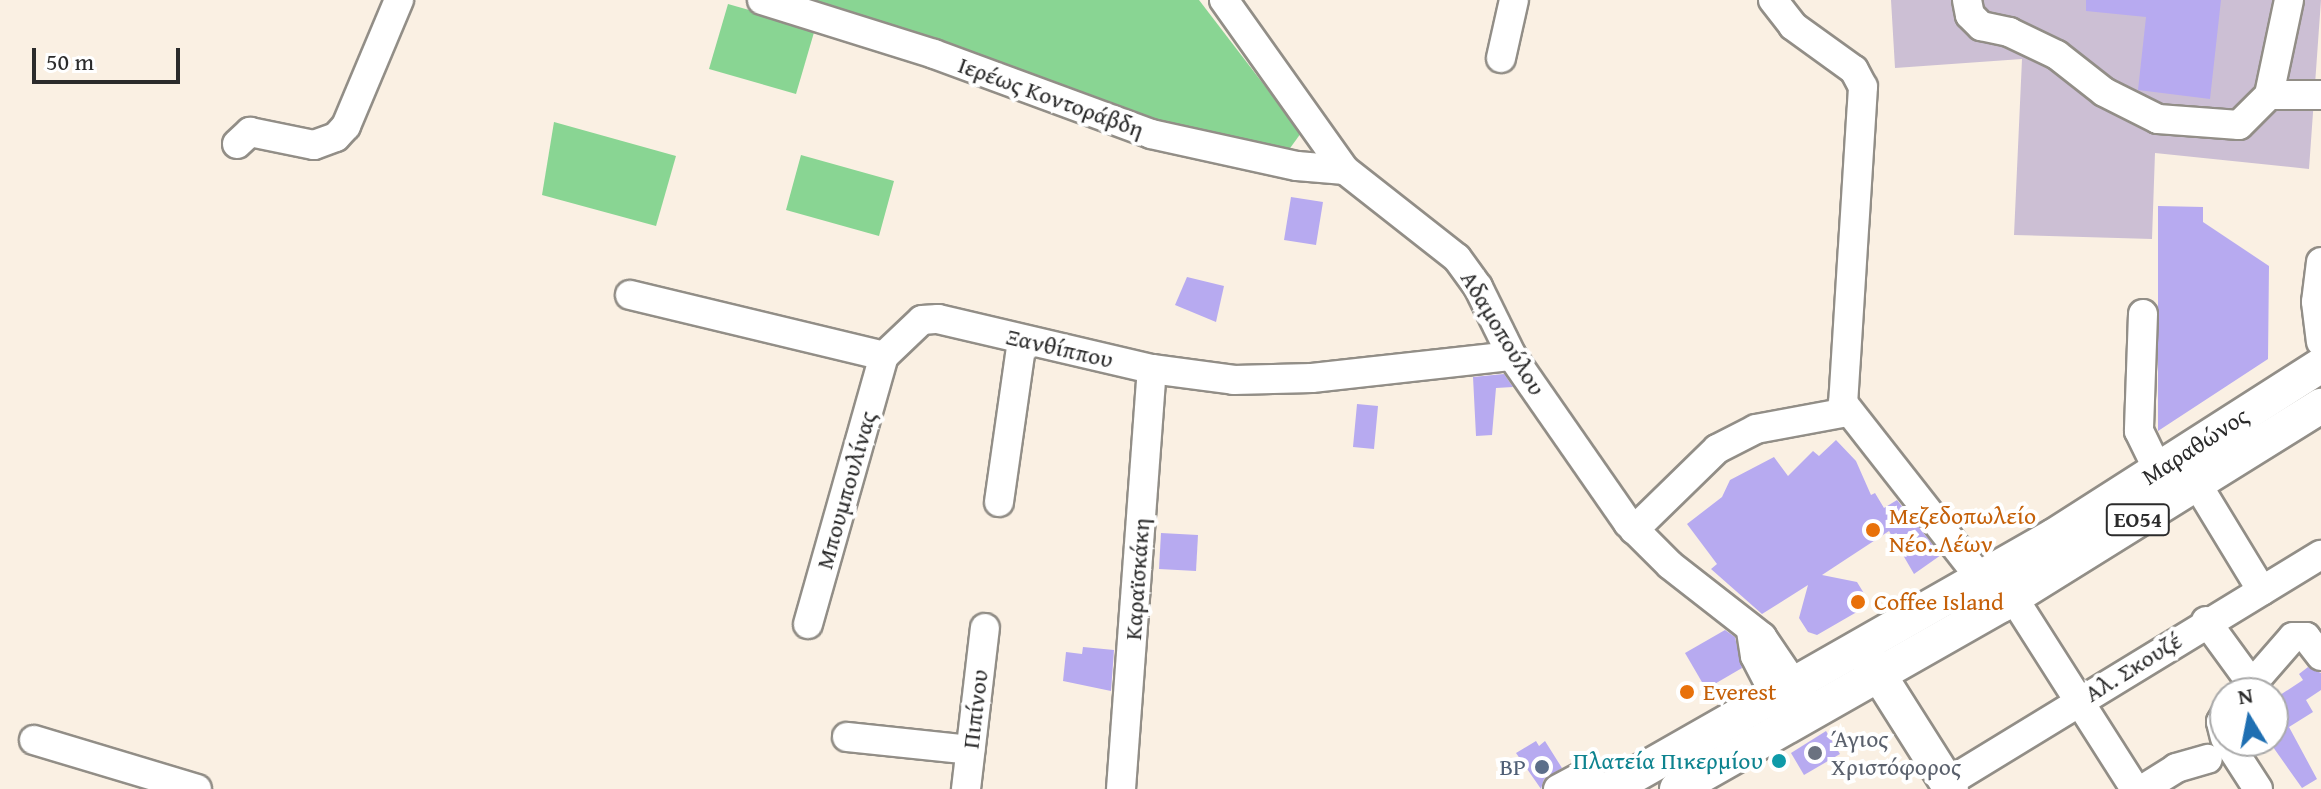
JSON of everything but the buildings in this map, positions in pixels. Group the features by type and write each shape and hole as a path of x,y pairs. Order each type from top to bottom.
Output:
{"main road":[{"name":"Μαραθώνος","path":"1677,789 1879,675 2158,470 2321,365"},
{"name":"Μαραθώνος","path":"1608,789 1860,646 1998,587 2197,484 2321,406"},
{"path":"1860,646 1949,786"}],"street":[{"path":"237,144 250,132 314,145 336,137 346,126 399,0"},
{"name":"Ιερέως Κοντοράβδη","path":"762,0 934,54 1151,134 1297,166 1345,170"},
{"name":"Αδαμοπούλου","path":"1224,0 1345,170 1457,258 1478,287 1512,356 1634,530 1751,631 1753,650 1785,689 1802,719"},
{"path":"1247,31 1257,0"},
{"path":"1501,58 1514,0"},
{"path":"1773,0 1793,26 1846,62 1863,87 1841,373 1848,412 1998,587 2080,701 2135,789"},
{"path":"1967,0 1970,15 1981,26 2009,32 2057,55 2104,92 2158,119 2239,125 2269,95 2289,0"},
{"path":"2269,95 2321,95"},
{"path":"2321,262 2316,302 2321,342"},
{"path":"630,295 884,356"},
{"path":"2143,314 2139,431 2158,470"},
{"name":"Ξανθίππου","path":"884,356 913,324 929,318 1152,369 1262,380 1512,356"},
{"path":"999,502 1022,340"},
{"name":"Μπουμπουλίνας","path":"808,624 884,356"},
{"name":"Καραϊσκάκη","path":"1121,789 1152,369"},
{"path":"1634,530 1717,449 1756,429 1848,412"},
{"path":"2197,484 2262,591"},
{"name":"Αλ. Σκουζέ","path":"1949,786 2206,621 2262,591 2316,568"},
{"path":"2206,621 2241,677"},
{"name":"Πιπίνου","path":"966,789 985,628"},
{"path":"2258,677 2293,637 2306,637 2321,656"},
{"path":"847,737 970,750"},
{"path":"34,740 197,789"},
{"path":"2143,789 2209,752"},
{"path":"2230,757 2258,789"},
{"path":"1558,789 1581,777 1608,789"}],"shaded area":[{"path":"1891,0 2321,0 2309,169 2155,153 2152,239 2014,235 2022,59 1895,68"}],"green space":[{"path":"806,0 1199,0 1301,133 1288,151 1148,118"},
{"path":"728,4 815,29 796,94 709,69"},
{"path":"554,122 676,156 656,226 542,195"},
{"path":"801,155 894,181 879,236 786,210"}],"place":[{"name":"Μεζεδοπωλείο Νέο..Λέων","path":"1873,530"},
{"name":"Coffee Island","path":"1858,602"},
{"name":"Everest","path":"1687,692"},
{"name":"Άγιος Χριστόφορος","path":"1815,753"},
{"name":"Πλατεία Πικερμίου","path":"1779,761"},
{"name":"BP","path":"1542,767"}]}
